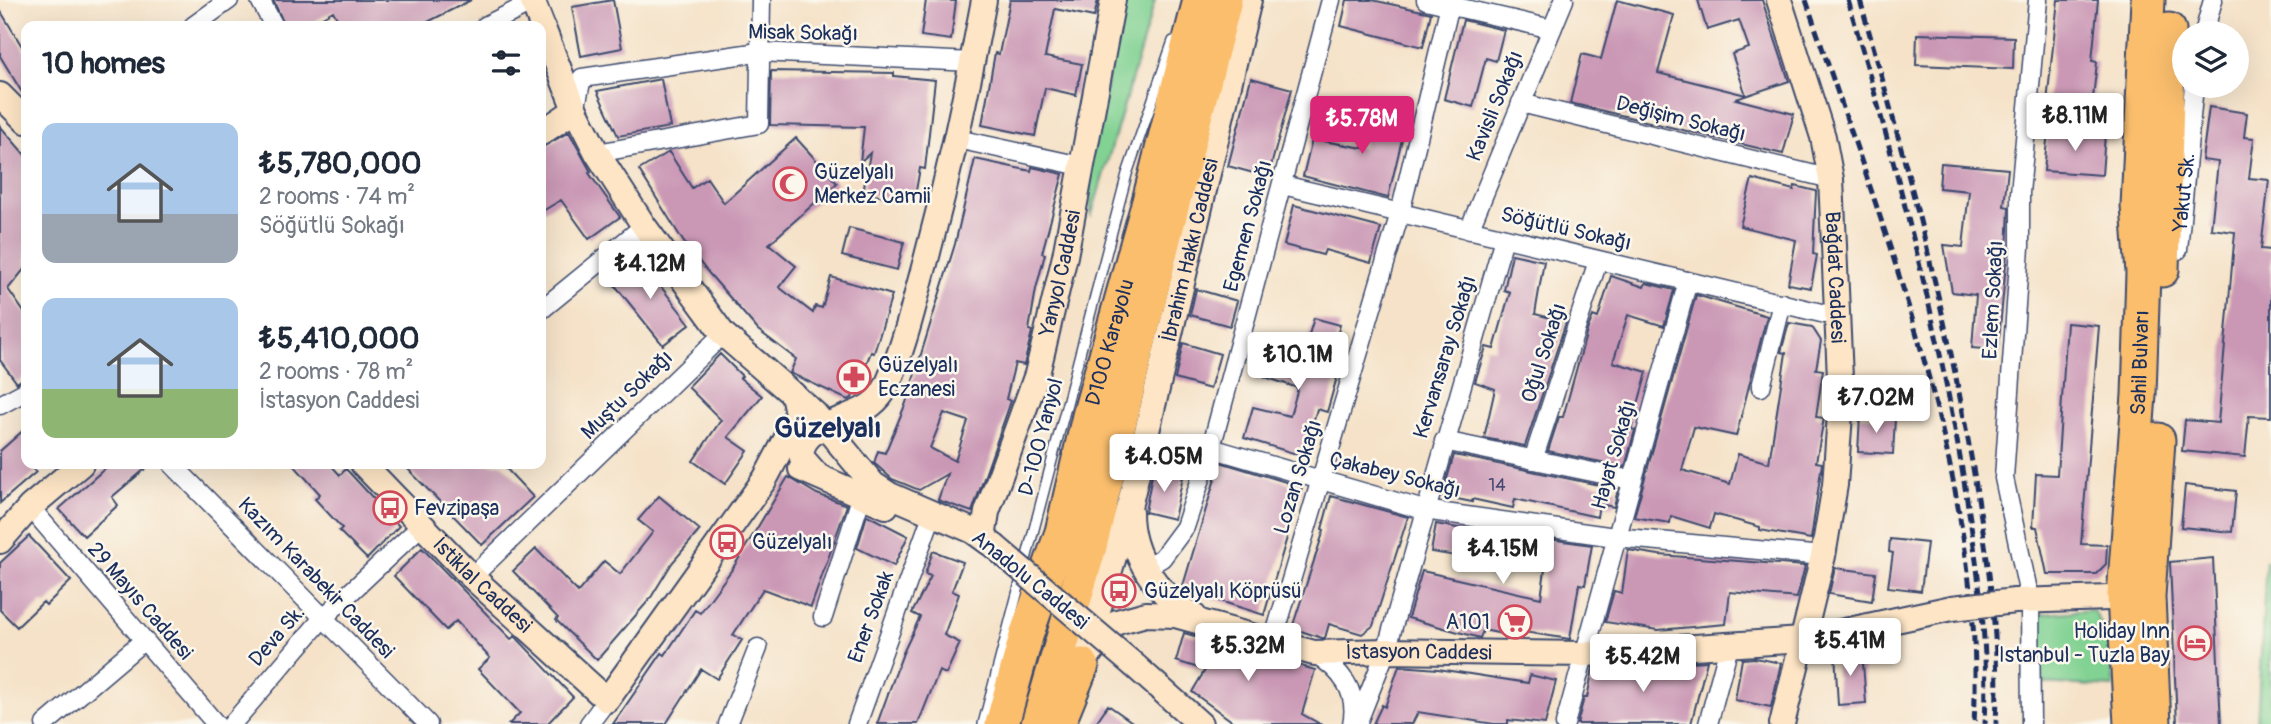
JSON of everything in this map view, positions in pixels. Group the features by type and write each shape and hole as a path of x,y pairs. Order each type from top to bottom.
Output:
{"highway":[{"name":"D100 Karayolu","path":"1038,724 1090,546 1224,0"},
{"name":"Sahil Bulvarı","path":"2148,0 2138,206 2152,273"},
{"name":"Sahil Bulvarı","path":"2131,724 2139,395 2152,273 2170,0"},
{"name":"D100 Karayolu","path":"1002,724 1027,633 1062,532 1089,416 1149,205 1189,12"},
{"name":"Sahil Bulvarı","path":"2136,597 2154,724"},
{"path":"1057,724 1082,665"}],"street":[{"path":"200,21 229,0"},
{"path":"260,0 271,21"},
{"path":"597,153 759,124 761,0"},
{"path":"817,475 805,463 801,451 805,440 861,412 884,393 890,381 915,300 957,139 984,0"},
{"name":"Yanyol Caddesi","path":"991,550 984,532 987,512 1037,374 1065,256 1114,0"},
{"name":"İbrahim Hakkı Caddesi","path":"1130,503 1249,0"},
{"name":"Egemen Sokağı","path":"1145,568 1162,558 1185,527 1211,448 1331,0"},
{"path":"1426,0 1451,2 1552,29"},
{"name":"Kavisli Sokağı","path":"1469,230 1563,0"},
{"name":"Bağdat Caddesi","path":"1779,0 1823,138 1831,179 1840,400 1836,485 1823,556 1782,724"},
{"name":"Ezlem Sokağı","path":"2031,724 2022,600 2004,478 2020,247 2020,193 2038,0"},
{"path":"2207,21 2213,0"},
{"path":"495,21 533,1"},
{"name":"Anadolu Caddesi","path":"533,1 541,21"},
{"name":"Lozan Sokağı","path":"1273,641 1400,213 1451,2"},
{"name":"Anadolu Caddesi","path":"546,35 575,110 597,153 644,226 723,334 793,394 858,469 881,490 991,550 1188,724"},
{"name":"Misak Sokağı","path":"575,110 582,78 759,52 973,62"},
{"path":"0,95 21,116"},
{"name":"Yakut Sk.","path":"2152,273 2177,262 2193,98"},
{"name":"Değişim Sokağı","path":"1521,103 1831,179"},
{"path":"546,129 575,110"},
{"path":"957,139 1081,166"},
{"name":"Söğütlü Sokağı","path":"1283,185 1838,317"},
{"path":"546,306 644,226"},
{"name":"Kervansaray Sokağı","path":"1354,724 1386,650 1504,238"},
{"name":"Oğul Sokağı","path":"1533,460 1598,261"},
{"name":"Hayat Sokağı","path":"1565,724 1688,281"},
{"path":"1761,387 1782,303"},
{"name":"Muştu Sokağı","path":"472,577 723,334"},
{"path":"2,400 21,393"},
{"path":"589,724 765,480 793,426 797,413 793,394"},
{"path":"1444,441 1631,480"},
{"name":"Çakabey Sokağı","path":"1211,448 1424,510 1615,537 1823,556"},
{"name":"Anadolu Caddesi","path":"765,480 786,468 796,468 928,526 991,550"},
{"path":"0,541 30,507 75,469"},
{"name":"Kazım Karabekir Caddesi","path":"177,469 428,724"},
{"name":"İstiklal Caddesi","path":"368,469 472,577 607,700"},
{"path":"823,617 862,495"},
{"path":"1130,503 1133,541 1145,568 1167,597 1207,623"},
{"path":"1082,665 1130,503"},
{"name":"29 Mayıs Caddesi","path":"30,507 216,724"},
{"name":"Deva Sk.","path":"232,724 322,619 422,525"},
{"name":"Ener Sokak","path":"857,724 928,526"},
{"name":"İstasyon Caddesi","path":"1314,653 1386,650 1585,654 1729,646 1803,640 1952,608 2022,600 2136,597"},
{"name":"İstasyon Caddesi","path":"1082,665 1106,630 1132,616 1161,614 1207,623 1314,653 1332,665 1347,682 1353,697 1354,724"},
{"path":"46,724 143,641"},
{"path":"1708,724 1729,646"},
{"path":"729,724 758,648"},
{"name":"Anadolu Caddesi","path":"1130,671 1200,724"}],"lane":[{"name":"D-100 Yanyol","path":"982,724 1127,174 1189,12"}],"green space":[{"path":"1124,0 1155,0 1091,217 1089,168"},
{"path":"2266,561 2271,563 2271,724 2257,724"},
{"path":"2093,610 2109,637 2114,687 2039,683 2039,617 2043,614"}],"building":[{"path":"273,0 471,0 430,21 338,21 333,11 315,21 283,21"},
{"path":"613,0 622,48 581,56 572,7"},
{"path":"926,0 956,1 951,40 921,36"},
{"path":"1010,0 1098,0 1094,17 1055,9 1045,57 1082,64 1076,95 1045,88 1035,136 982,125 995,53 999,54"},
{"path":"1347,0 1372,0 1431,13 1423,47 1341,26"},
{"path":"1617,0 1674,15 1658,73 1746,95 1732,54 1749,48 1739,20 1707,30 1698,0 1762,0 1789,81 1736,99 1794,114 1783,154 1570,103 1582,54 1601,59"},
{"path":"2058,0 2098,0 2092,61 2097,62 2092,107 2047,102"},
{"path":"0,10 21,45 21,91 0,56"},
{"path":"1463,20 1504,30 1496,61 1486,58 1473,107 1444,99"},
{"path":"1917,34 2014,37 2013,69 1916,65"},
{"path":"771,71 894,73 894,76 935,80 925,169 920,168 914,202 863,193 870,153 860,162 864,127 770,125"},
{"path":"1251,78 1292,89 1268,177 1228,166"},
{"path":"661,79 670,127 618,136 597,91"},
{"path":"1374,106 1408,114 1388,198 1303,176 1312,139 1363,148"},
{"path":"2209,107 2247,113 2244,137 2254,138 2249,178 2269,180 2261,249 2271,250 2271,417 2249,416 2245,457 2182,451 2185,420 2218,423 2235,232 2211,229 2218,162 2202,160"},
{"path":"0,126 21,150 21,273 8,289 21,308 21,380 17,383 0,360"},
{"path":"2048,130 2105,134 2102,175 2044,171"},
{"path":"569,132 591,172 589,173 620,217 589,239 561,200 546,209 546,145"},
{"path":"796,138 837,183 769,244 796,266 779,287 813,313 815,306 822,308 831,277 892,295 874,353 871,352 852,398 848,400 790,373 796,359 758,330 706,270 683,241 639,170 669,152 692,188 707,178 724,203"},
{"path":"975,159 1031,171 1032,167 1063,174 1042,253 1045,254 1036,289 1029,330 1032,331 1024,365 1015,363 1006,399 1011,401 972,512 938,500 947,474 919,490 892,479 874,463 878,451 885,453 906,403 955,244","holes":["944,413 968,421 955,461 930,448"]},
{"path":"1941,163 2008,169 2004,206 2009,207 2007,252 1998,350 1972,348 1976,295 1952,292 1944,245 1963,247 1969,191 1939,188"},
{"path":"1752,179 1794,190 1795,186 1816,191 1813,254 1817,255 1811,288 1788,284 1796,240 1740,226"},
{"path":"1294,205 1381,228 1371,263 1325,250 1323,255 1284,245"},
{"path":"849,228 904,242 897,270 842,256"},
{"path":"1512,254 1544,261 1535,314 1566,322 1525,446 1484,438 1495,389 1475,382 1486,347 1494,349 1510,292 1504,290"},
{"path":"637,256 690,324 663,345 609,278"},
{"path":"1611,276 1644,287 1646,283 1674,290 1664,326 1628,315 1613,362 1647,372 1631,429 1635,430 1625,467 1548,451 1559,417 1563,417 1588,328 1593,316 1598,318"},
{"path":"1196,289 1237,301 1230,326 1190,315"},
{"path":"1696,295 1767,316 1736,436 1694,427 1682,470 1730,484 1738,454 1769,463 1786,353 1781,352 1789,323 1812,327 1821,341 1816,369 1823,370 1816,417 1824,418 1816,462 1822,463 1811,539 1760,530 1760,527 1714,514 1710,528 1671,516 1670,523 1634,517"},
{"path":"1314,318 1340,325 1326,373 1337,377 1327,412 1317,409 1303,456 1244,438 1253,407 1290,416 1298,388 1265,377 1272,353 1301,361"},
{"path":"2067,323 2099,326 2081,544 2107,545 2106,564 2096,574 2047,574 2037,527 2033,527 2036,474 2057,475"},
{"path":"1183,343 1220,354 1210,389 1175,379"},
{"path":"720,354 742,376 740,378 762,396 728,437 748,451 725,484 693,461 721,420 688,387"},
{"path":"1860,416 1895,418 1893,454 1858,452"},
{"path":"21,432 21,469 32,469 36,472 0,503 0,451"},
{"path":"1454,455 1618,489 1614,507 1599,504 1597,517 1515,499 1513,508 1442,496"},
{"path":"1220,462 1302,487 1264,615 1182,589"},
{"path":"104,469 145,469 112,497 118,505 84,536 59,509"},
{"path":"298,469 335,469 340,475 346,469 399,526 367,559 339,531 342,528 315,499 320,494"},
{"path":"408,469 507,469 533,497 482,545"},
{"path":"1153,470 1183,477 1174,519 1145,512"},
{"path":"788,477 817,494 847,505 811,607 763,589 733,635 742,640 717,679 701,669 666,724 613,724 695,610 700,613 733,568"},
{"path":"2185,485 2236,491 2232,532 2181,527"},
{"path":"659,496 700,530 672,563 650,599 597,660 556,620 558,618 513,571 536,549 578,592 604,561 620,574 653,532 638,520"},
{"path":"1331,496 1408,517 1373,626 1362,634 1329,624 1325,638 1322,638 1292,628 1324,530 1322,529"},
{"path":"867,515 908,536 894,566 857,548"},
{"path":"1436,524 1512,538 1513,534 1592,545 1585,585 1579,584 1570,639 1524,632 1522,638 1483,630 1480,638 1408,618 1422,571 1541,598 1545,570 1431,552"},
{"path":"29,536 71,581 46,605 43,602 17,627 0,610 0,563"},
{"path":"1890,539 1927,543 1921,591 1888,587 1893,553 1889,552"},
{"path":"422,548 511,639 515,636 573,697 547,724 509,724 520,713 478,669 490,658 456,621 446,630 394,576"},
{"path":"1628,550 1659,555 1805,566 1797,598 1730,592 1726,624 1658,630 1605,622 1614,591 1622,593"},
{"path":"933,551 963,562 952,591 959,594 944,635 960,643 946,674 939,671 918,724 877,724 903,653 920,617 912,613 931,576 925,574"},
{"name":"Holiday Inn Istanbul - Tuzla Bay","path":"2213,558 2221,724 2177,724 2170,562"},
{"path":"1835,568 1876,573 1872,601 1829,594"},
{"path":"1184,633 1315,670 1302,714 1320,724 1236,724 1192,692 1205,670 1176,661"},
{"path":"1862,650 1866,703 1838,705 1835,652"},
{"path":"1755,658 1781,663 1771,707 1735,700 1742,659"},
{"path":"1707,661 1691,724 1577,724 1584,698 1587,698 1593,668"},
{"path":"1399,666 1438,669 1528,683 1530,675 1556,681 1545,724 1508,720 1508,724 1494,724 1418,712 1412,724 1373,724 1382,705 1385,707"},
{"path":"1108,705 1135,724 1095,724"}],"railway":[{"path":"1806,0 1896,264 1946,449 1964,542 1974,633 1974,724"},
{"path":"1848,0 1913,239 1953,420 1981,602 1985,724"},
{"path":"1860,0 1940,302 1965,424 1989,575 1996,664 1996,724"}],"place":[{"name":"Güzelyalı Merkez Camii","path":"790,184"},
{"name":"Güzelyalı Eczanesi","path":"854,377"},
{"name":"Fevzipaşa","path":"390,508"},
{"name":"Güzelyalı","path":"727,542"},
{"name":"Güzelyalı Köprüsü","path":"1119,591"},
{"name":"A101","path":"1515,622"},
{"name":"Holiday Inn Istanbul - Tuzla Bay","path":"2195,643"}],"district":[{"name":"Güzelyalı","path":"828,428"}]}
